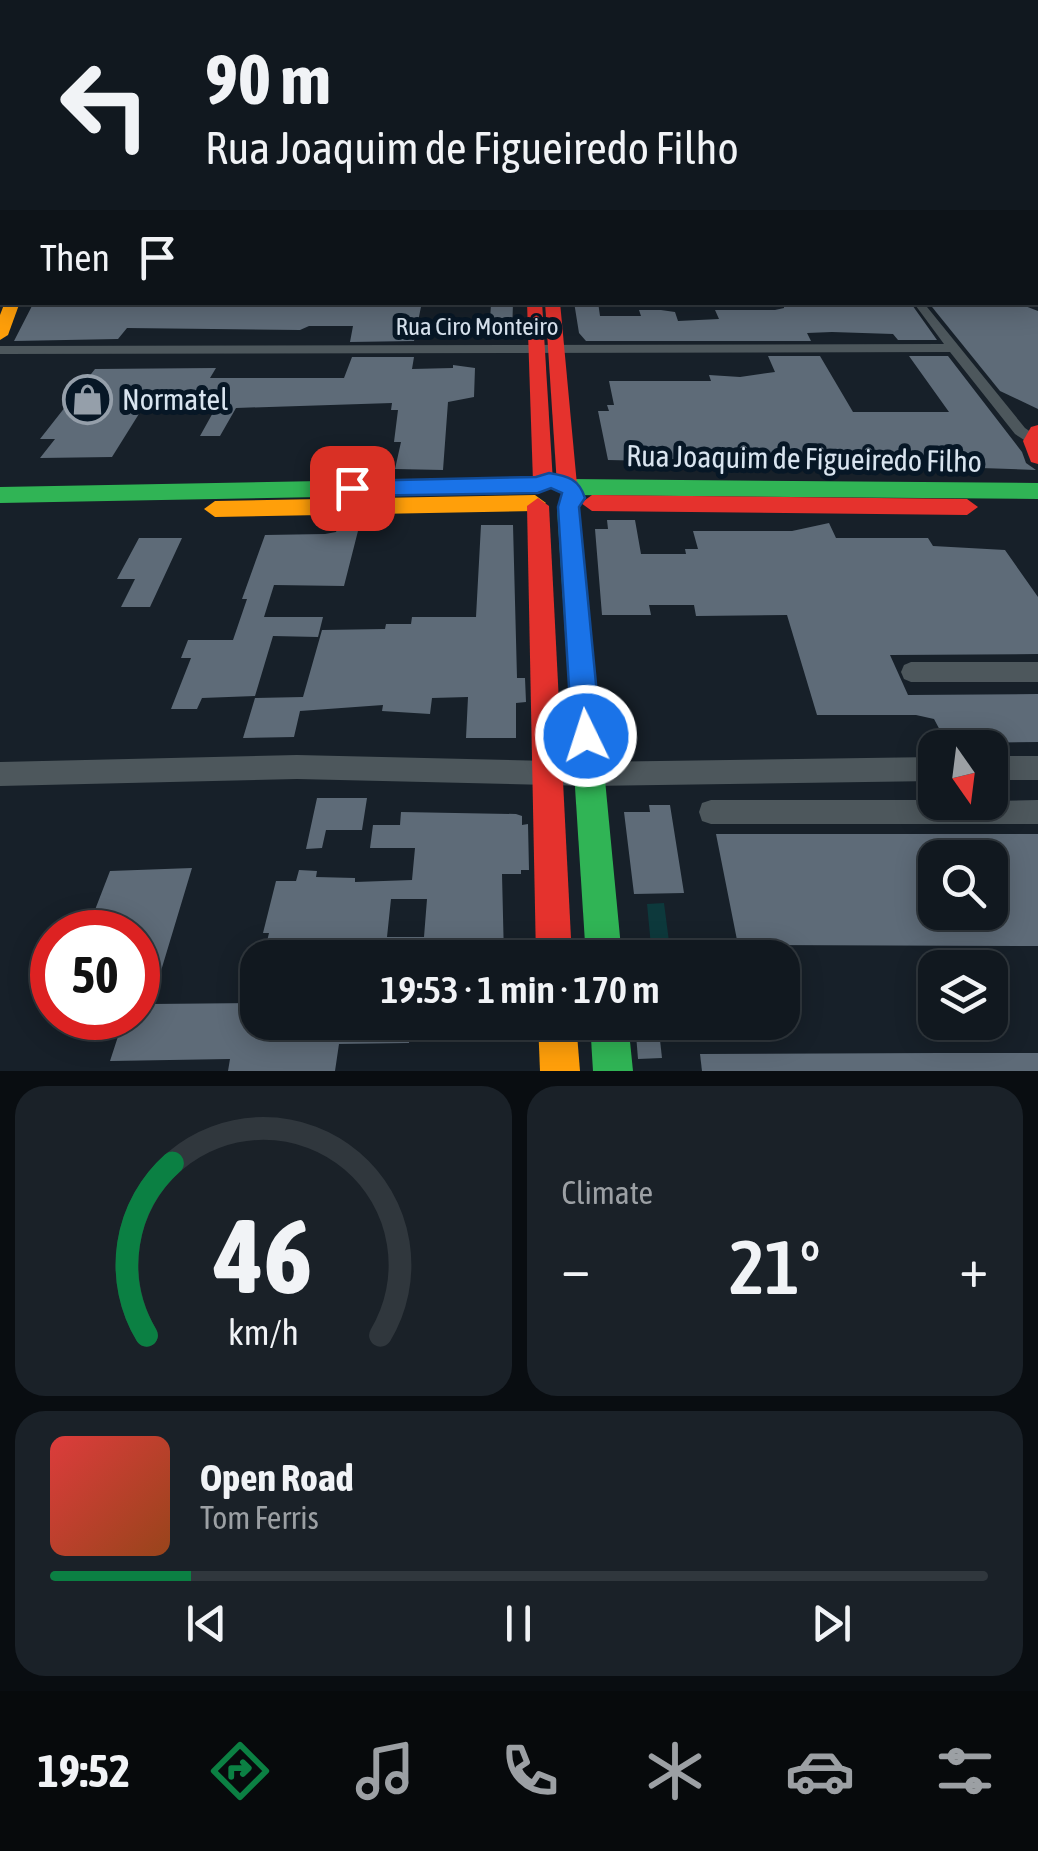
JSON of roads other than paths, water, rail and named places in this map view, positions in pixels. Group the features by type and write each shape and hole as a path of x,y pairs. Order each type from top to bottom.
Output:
{"main road":[{"path":"0,335 12,305"},
{"path":"535,305 546,348 569,495 603,940"},
{"path":"552,305 538,494 553,940"},
{"path":"0,512 238,500 538,494 556,481 569,495"},
{"name":"Rua Joaquim de Figueiredo Filho","path":"569,495 1038,491"},
{"path":"0,495 238,500"},
{"name":"Rua Joaquim de Figueiredo Filho","path":"569,495 1038,506"},
{"path":"559,1040 560,1071"},
{"path":"610,1040 613,1071"}],"street":[{"path":"919,305 1020,431 1037,443"},
{"name":"Rua Ciro Monteiro","path":"0,350 954,348"},
{"path":"911,672 1038,672"},
{"path":"0,774 297,767 589,774 918,769"},
{"path":"1008,768 1038,768"},
{"path":"711,812 1038,812"}],"place":[{"name":"Normatel","path":"87,399"}]}
